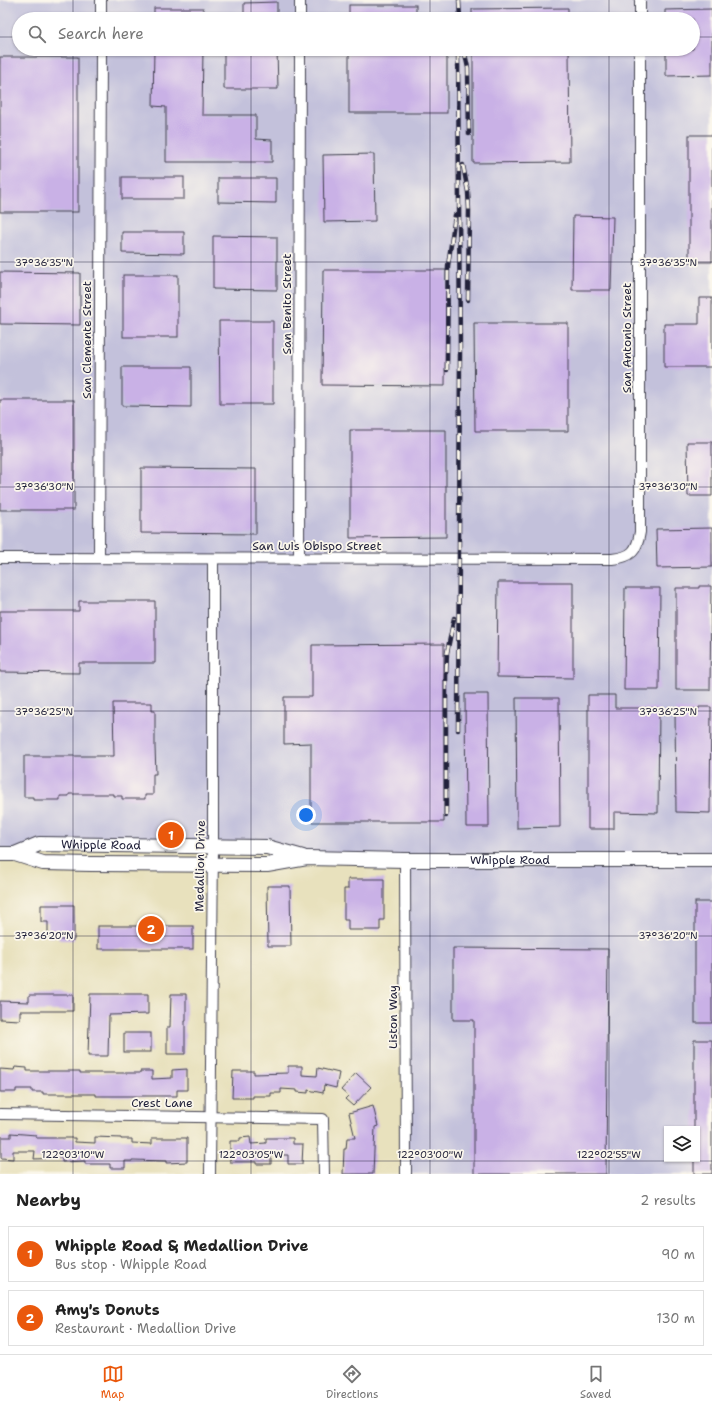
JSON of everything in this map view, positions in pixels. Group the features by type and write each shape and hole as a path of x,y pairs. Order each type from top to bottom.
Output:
{"main road":[{"name":"Whipple Road","path":"14,854 40,844 213,846 267,847 307,858"},
{"name":"Whipple Road","path":"0,854 14,854 43,863 213,864 267,866 307,858 405,860 712,860"}],"street":[{"path":"101,0 101,12"},
{"path":"300,0 300,12"},
{"path":"640,0 640,12"},
{"name":"San Clemente Street","path":"99,558 101,56"},
{"name":"San Benito Street","path":"299,559 300,56"},
{"name":"San Antonio Street","path":"632,553 638,544 640,532 640,56"},
{"name":"San Luis Obispo Street","path":"0,558 612,559 623,558 632,553"},
{"name":"Medallion Drive","path":"210,1174 213,864 213,559"},
{"name":"Liston Way","path":"405,860 406,1174"},
{"name":"Crest Lane","path":"0,1114 188,1117 210,1116 323,1119 324,1174"}],"shaded area":[{"path":"0,0 712,0 712,1174 406,1174 405,860 307,858 267,847 92,845 0,854"}],"building":[{"path":"277,2 277,12 244,12 244,3"},
{"path":"349,5 416,5 416,12 349,12"},
{"path":"154,8 203,8 203,12 154,12"},
{"path":"568,8 568,12 472,12 472,9"},
{"path":"712,9 712,75 666,76 666,56 700,56 700,12 665,12 665,10"},
{"path":"154,56 203,56 202,115 256,115 256,139 272,140 272,162 166,162 166,107 153,106"},
{"path":"224,56 277,56 278,89 224,89"},
{"path":"349,56 447,56 447,113 349,113"},
{"path":"473,56 569,56 570,162 473,163"},
{"path":"0,57 78,57 78,212 0,212"},
{"path":"689,135 712,135 712,262 689,262"},
{"path":"374,154 375,221 324,222 323,155"},
{"path":"122,177 184,177 184,199 122,199"},
{"path":"218,178 276,178 276,203 218,202"},
{"path":"573,216 613,217 611,290 572,290"},
{"path":"122,232 184,232 184,254 122,253"},
{"path":"213,236 277,237 277,290 213,289"},
{"path":"323,270 446,270 445,386 322,385"},
{"path":"0,272 80,273 80,325 0,324"},
{"path":"123,275 178,275 178,337 123,337"},
{"path":"699,298 712,298 712,367 664,367 664,324 699,324"},
{"path":"219,321 273,321 273,404 220,404"},
{"path":"474,323 568,323 568,431 475,431"},
{"path":"122,367 191,367 191,407 122,406"},
{"path":"0,400 74,400 74,510 0,510"},
{"path":"350,430 446,430 446,537 350,538"},
{"path":"687,442 712,442 712,496 688,496"},
{"path":"141,468 256,469 256,534 141,533"},
{"path":"712,528 712,567 657,568 656,529"},
{"path":"498,582 573,582 573,678 497,677"},
{"path":"699,586 711,586 710,690 676,690 676,588 699,588"},
{"path":"625,588 660,588 659,690 624,690"},
{"path":"79,601 155,601 155,663 79,663 79,673 0,672 0,611 79,611"},
{"path":"444,644 444,822 311,822 311,743 284,744 284,697 312,697 312,645"},
{"path":"465,694 488,694 489,827 466,827"},
{"path":"588,695 615,695 615,708 659,708 658,813 614,812 614,829 588,829"},
{"path":"516,698 559,698 560,827 517,828"},
{"path":"113,703 152,703 152,711 155,711 156,774 153,774 153,795 145,795 145,799 122,799 122,796 113,796 113,794 69,794 69,796 60,796 60,800 33,800 33,797 24,797 24,756 114,756"},
{"path":"699,707 711,707 710,813 676,812 675,709 699,709"},
{"path":"348,879 384,879 384,920 380,920 380,930 348,930 348,920 344,920 344,889 348,889"},
{"path":"267,886 290,886 291,946 268,946"},
{"path":"695,902 712,902 712,1023 695,1023"},
{"path":"41,905 74,905 74,940 61,940 58,939 58,937 48,937 48,922 41,922"},
{"path":"98,926 193,926 193,949 98,949"},
{"path":"453,948 608,949 606,1174 474,1174 474,1020 453,1020"},
{"path":"90,994 148,994 148,1014 109,1015 108,1056 88,1056"},
{"path":"171,994 186,994 185,1054 167,1054 167,1027 170,1027"},
{"path":"29,995 73,995 73,1011 20,1011 20,1020 0,1019 0,1001 29,1002"},
{"path":"124,1033 151,1033 151,1052 124,1052"},
{"path":"694,1040 712,1040 712,1174 694,1174 694,1162 700,1162 700,1126 694,1126"},
{"path":"288,1066 302,1066 302,1075 317,1076 318,1068 339,1073 336,1088 324,1085 323,1093 308,1090 308,1093 297,1092 297,1090 281,1089 281,1093 271,1093 271,1096 232,1098 233,1071 254,1071 254,1074 288,1073"},
{"path":"15,1067 27,1068 27,1071 80,1071 80,1073 140,1073 140,1071 152,1071 152,1079 172,1078 172,1070 187,1069 187,1090 177,1090 177,1096 96,1096 96,1094 43,1094 43,1092 32,1092 32,1089 16,1089 16,1092 0,1092 0,1069 14,1070"},
{"path":"356,1073 371,1087 353,1106 345,1099 348,1096 341,1090"},
{"path":"373,1106 378,1126 375,1127 373,1174 343,1174 344,1149 346,1149 347,1138 355,1138 349,1113"},
{"path":"11,1133 36,1135 36,1138 75,1138 75,1142 95,1143 95,1137 132,1139 132,1143 152,1144 152,1138 187,1138 187,1162 166,1163 166,1161 132,1160 125,1161 125,1168 110,1168 110,1164 85,1164 85,1161 62,1162 62,1158 34,1159 35,1151 13,1151 13,1159 1,1158 1,1137 11,1137"},
{"path":"250,1137 251,1144 266,1143 266,1138 293,1138 293,1144 303,1144 302,1164 288,1164 288,1155 271,1155 271,1164 256,1164 256,1162 230,1162 230,1141 240,1141 240,1138"}],"railway":[{"path":"459,0 460,12"},
{"path":"458,56 460,354 458,730"},
{"path":"465,56 468,68 469,134"},
{"path":"463,165 468,192 469,210 468,300"},
{"path":"447,370 448,266 455,215"},
{"path":"446,816 446,677 447,653 454,618"}],"place":[{"name":"Whipple Road & Medallion Drive","path":"171,835"},
{"name":"Amy's Donuts","path":"151,929"}]}
